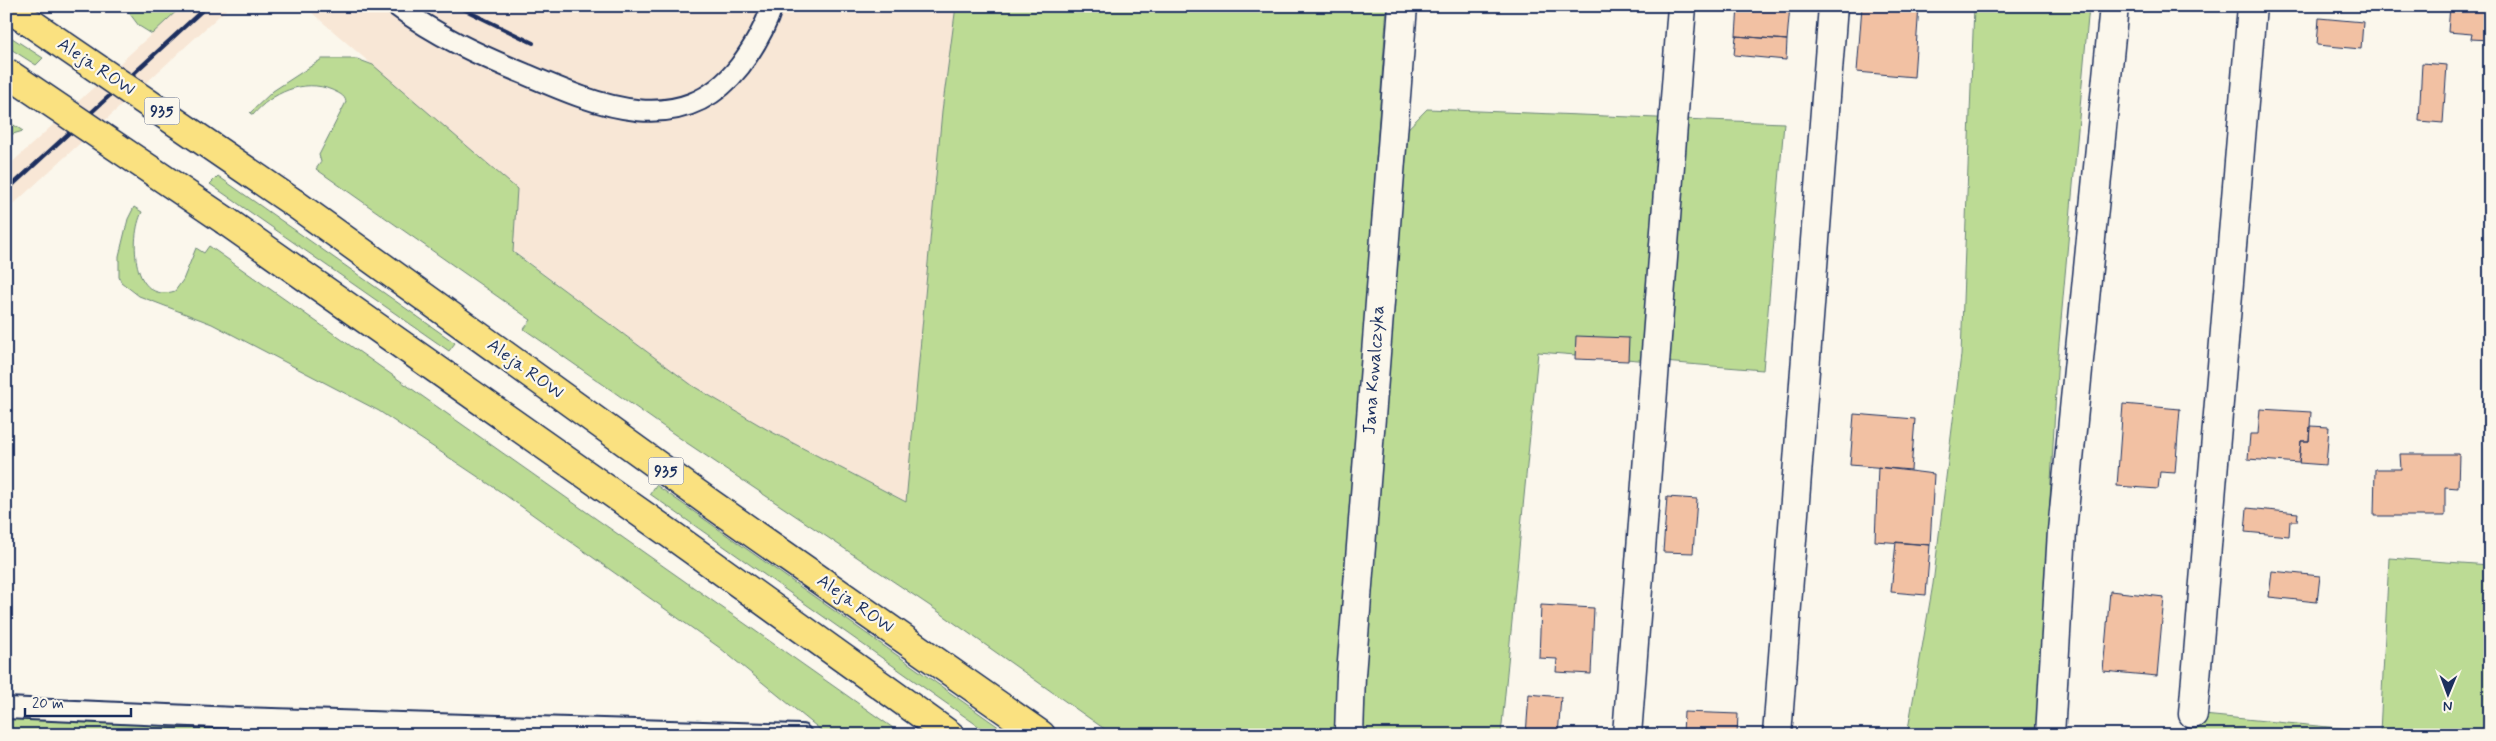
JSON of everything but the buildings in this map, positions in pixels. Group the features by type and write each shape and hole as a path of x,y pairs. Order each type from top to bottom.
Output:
{"main road":[{"name":"Aleja ROW","path":"17,14 294,203 710,503 1041,735"},
{"path":"6,72 226,221 669,533 950,735"}],"street":[{"name":"Jana Kowalczyka","path":"1349,735 1351,674 1403,6"},
{"path":"1628,735 1682,6"},
{"path":"1777,735 1833,6"},
{"path":"2050,735 2062,531 2114,6"},
{"path":"2193,714 2252,6"}],"lane":[{"path":"397,6 415,20 487,58 581,98 628,109 673,111 702,100 730,79 756,45 772,6"},
{"path":"6,708 236,718 801,735"}],"shaded area":[{"path":"182,6 230,6 6,211 6,168"},
{"path":"304,6 956,6 942,111 907,502 768,430 693,386 513,251 516,189"}],"green space":[{"path":"124,6 182,6 152,34 139,26"},
{"path":"956,6 1387,6 1376,161 1427,109 1784,123 1763,370 1538,352 1501,735 1113,735 936,610 684,441 524,329 531,320 316,169 321,162 319,155 346,102 341,95 321,87 299,87 279,94 260,107 253,115 250,113 273,91 322,59 357,59 373,65 517,189 513,252 693,386 768,430 906,502 942,111"},
{"path":"1974,6 2089,6 2058,354 2037,735 1907,735 1933,584 1961,355"},
{"path":"6,34 43,58 36,65 6,46"},
{"path":"6,120 23,131 6,136"},
{"path":"218,176 455,343 449,351 210,184"},
{"path":"134,207 142,212 138,223 135,252 142,279 150,288 161,293 175,291 183,280 196,248 204,253 209,246 903,735 827,735 720,648 501,492 379,411 212,324 139,296 121,282 119,277 119,256 128,219"},
{"path":"656,485 1010,735 991,735 650,494"},
{"path":"2389,558 2490,565 2490,735 2191,735 2193,714 2380,732"},
{"path":"6,717 555,735 6,735"}],"railway":[{"path":"6,191 207,6"},
{"path":"457,6 533,43"}]}
